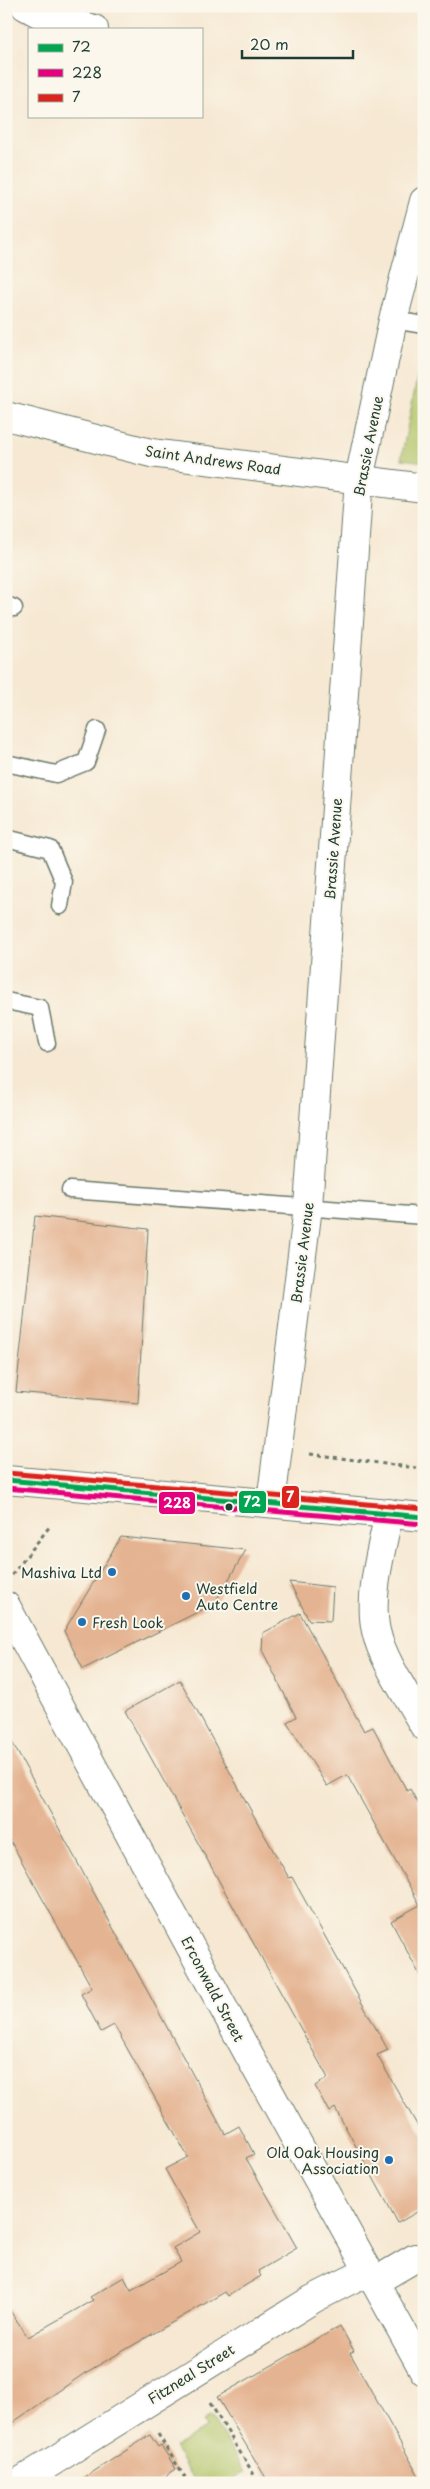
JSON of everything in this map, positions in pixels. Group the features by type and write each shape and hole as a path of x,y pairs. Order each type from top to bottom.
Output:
{"street":[{"path":"25,6 40,14 90,28"},
{"name":"Brassie Avenue","path":"271,1502 308,1207 359,479 393,320 424,201"},
{"name":"Saint Andrews Road","path":"6,416 151,453 424,488"},
{"path":"6,1480 424,1517"},
{"path":"389,1514 373,1608 376,1630 380,1646 424,1726"},
{"name":"Erconwald Street","path":"6,1606 245,2048 424,2371"},
{"name":"Fitzneal Street","path":"18,2483 313,2299 371,2276 422,2252"}],"lane":[{"path":"393,320 424,325"},
{"path":"6,763 56,774 86,762 97,730"},
{"path":"6,838 50,849 64,882 60,906"},
{"path":"6,1001 40,1008 47,1043"},
{"path":"70,1190 424,1216"}],"path":[{"path":"307,1454 424,1469"},
{"path":"6,1583 50,1526"},
{"path":"209,2402 258,2483"},
{"path":"156,2432 188,2483"}],"green space":[{"path":"424,343 424,462 401,459"},
{"path":"211,2416 245,2472 228,2483 195,2483 174,2447 207,2427 203,2421"}],"building":[{"path":"35,1216 148,1229 138,1403 16,1392"},
{"path":"121,1537 246,1550 214,1604 83,1669 64,1631"},
{"path":"289,1582 333,1587 331,1621 309,1620"},
{"path":"300,1613 364,1731 373,1727 407,1791 410,1789 424,1814 424,1983 391,1921 420,1905 347,1775 327,1786 287,1722 296,1717 262,1650 263,1633"},
{"path":"180,1680 261,1829 289,1878 292,1877 388,2050 377,2055 424,2137 424,2208 398,2223 335,2108 329,2112 315,2086 328,2078 125,1711"},
{"path":"6,1731 225,2134 239,2126 254,2154 246,2158 297,2248 258,2271 261,2276 228,2296 225,2292 85,2373 6,2427 6,2305 28,2337 93,2300 90,2297 124,2277 131,2290 181,2262 173,2248 200,2232 165,2169 188,2157 114,2025 101,2032 81,1994 92,1988 6,1833"},
{"path":"340,2326 354,2351 350,2353 423,2483 269,2483 217,2397"},
{"path":"150,2435 158,2447 161,2445 176,2469 156,2483 76,2483"}],"transit line":[{"name":"7","path":"7,1473 424,1509"},
{"name":"72","path":"6,1480 424,1517"},
{"name":"228","path":"6,1488 423,1524"}],"place":[{"name":"Mashiva Ltd","path":"112,1572"},
{"name":"Westfield Auto Centre","path":"186,1596"},
{"name":"Fresh Look","path":"82,1622"},
{"name":"Old Oak Housing Association","path":"389,2160"}]}
